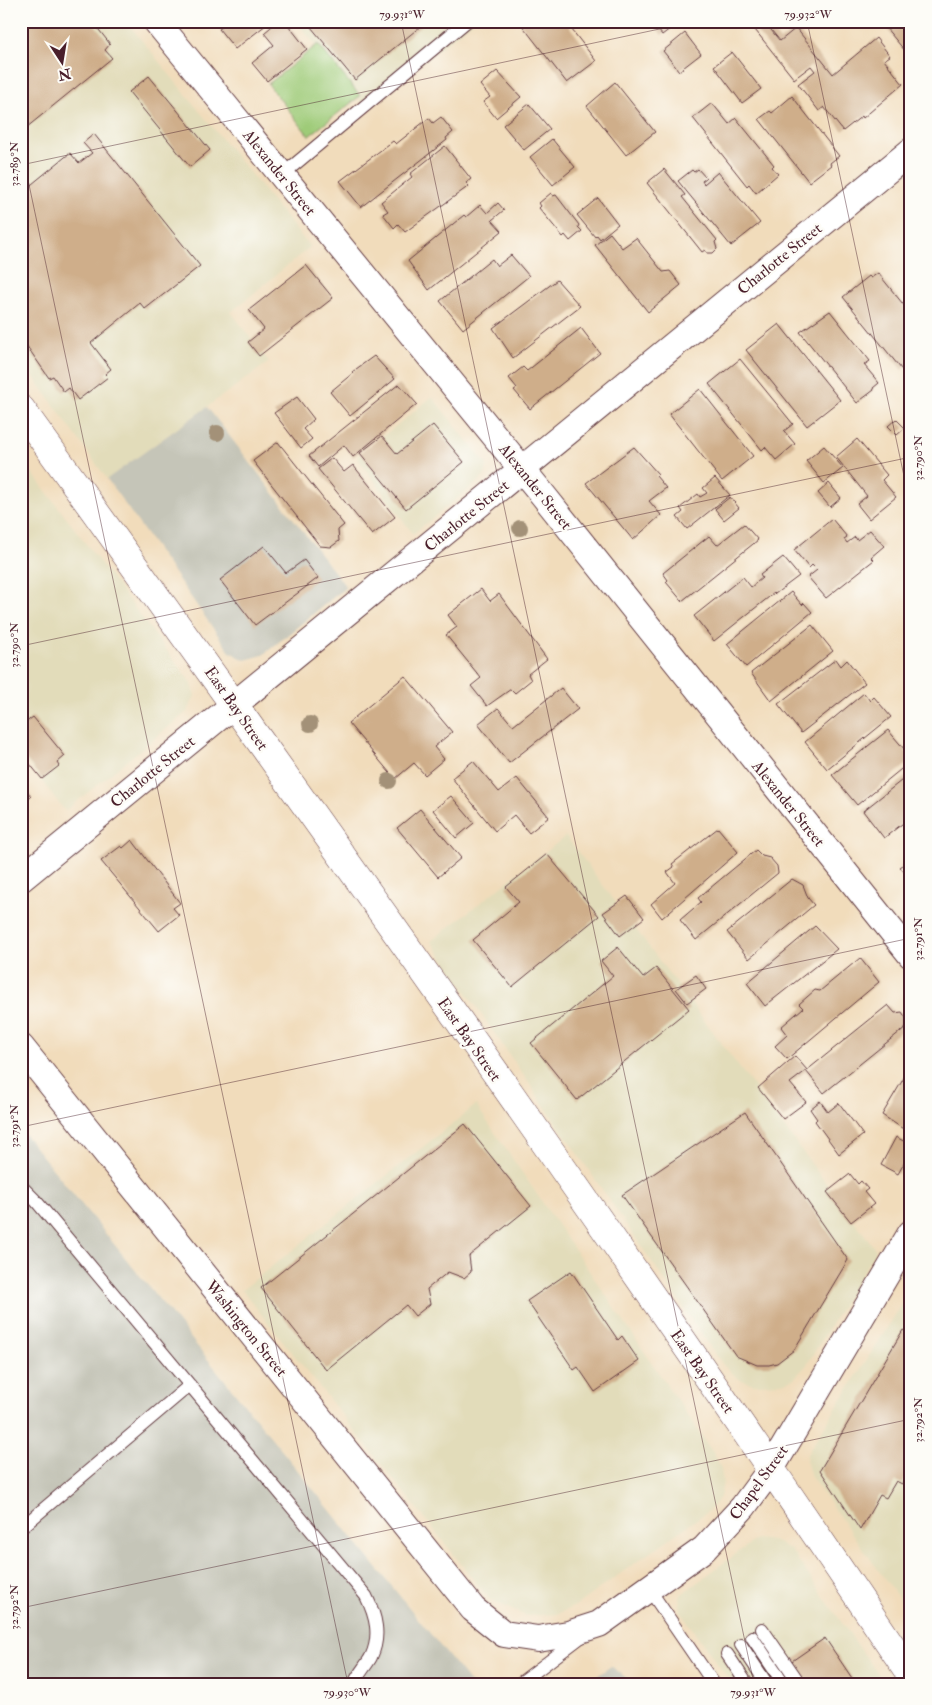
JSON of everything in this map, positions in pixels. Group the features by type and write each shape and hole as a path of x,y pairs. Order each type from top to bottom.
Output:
{"main road":[{"name":"East Bay Street","path":"21,409 235,704 771,1469 911,1675"}],"street":[{"name":"Alexander Street","path":"156,21 522,469 911,955"},
{"name":"Charlotte Street","path":"21,878 911,151"},
{"name":"Washington Street","path":"21,1047 473,1609"},
{"name":"Chapel Street","path":"473,1609 504,1634 538,1639 553,1636 599,1624 704,1549 743,1508 771,1469 909,1238"}],"lane":[{"path":"282,175 468,21"},
{"path":"21,1186 366,1596 375,1614 376,1640 371,1657 354,1684"},
{"path":"21,1528 190,1385"},
{"path":"649,1589 714,1684"},
{"path":"519,1684 599,1624"},
{"path":"784,1684 757,1633 800,1684"},
{"path":"741,1645 767,1684"},
{"path":"727,1654 747,1684"}],"shaded area":[{"path":"21,21 126,21 310,247 231,312 269,362 107,479 21,359"},
{"path":"296,21 474,21 366,107"},
{"path":"432,397 487,465 485,476 413,534 357,457"},
{"path":"207,407 346,587 263,655 245,660 230,652 107,479"},
{"path":"21,458 192,684 195,696 188,711 65,811 21,754"},
{"path":"566,836 876,1250 806,1366 793,1379 782,1383 753,1384 739,1379 723,1365 431,941"},
{"path":"476,1105 714,1454 721,1468 723,1482 720,1497 711,1509 575,1606 557,1614 526,1616 490,1600 242,1290"},
{"path":"21,1130 193,1341 471,1684 21,1684"},
{"path":"911,1290 911,1615 811,1477 806,1460 807,1454"},
{"path":"756,1539 773,1541 790,1549 885,1684 732,1684 681,1613 679,1596"},
{"path":"611,1666 634,1684 586,1684"}],"green space":[{"path":"318,44 360,96 309,136 268,84"}],"building":[{"path":"21,21 92,21 110,44 105,50 112,58 21,132"},
{"path":"217,21 271,21 235,49 219,29 222,27"},
{"path":"278,21 285,21 307,49 267,81 252,63 274,45 264,33"},
{"path":"306,21 418,21 421,26 355,80"},
{"path":"524,21 565,21 596,61 567,83 521,24"},
{"path":"645,21 673,21 675,25 662,35 653,23 649,26"},
{"path":"748,21 771,21 767,25 780,41 796,28 833,74 876,38 890,56 884,60 903,84 863,118 862,116 843,131 824,107 819,111 798,84 815,71 811,66 794,79"},
{"path":"880,21 911,21 911,58"},
{"path":"685,33 701,54 679,71 663,51"},
{"path":"732,52 761,89 742,103 714,66"},
{"path":"497,71 521,97 496,118 483,102 490,97 480,85"},
{"path":"149,76 210,150 190,167 129,92"},
{"path":"615,82 655,132 626,155 587,106"},
{"path":"792,96 839,156 830,163 831,165 809,182 759,119 770,111 772,113"},
{"path":"712,103 729,124 736,118 774,165 772,167 778,174 756,193 749,184 747,186 693,118"},
{"path":"529,104 550,129 524,150 503,125"},
{"path":"441,117 453,132 446,138 447,140 361,207 340,181 393,141 396,144 429,118 433,123"},
{"path":"94,134 200,266 145,309 140,303 91,343 111,369 105,374 108,377 78,400 69,388 64,392 53,376 49,378 24,342 27,340 21,333 21,193 70,153 79,163 92,153 83,143"},
{"path":"552,139 575,167 553,185 530,157"},
{"path":"445,146 471,179 466,183 469,186 405,232 398,224 394,228 383,214 388,211 381,202 412,177 410,174"},
{"path":"664,169 685,195 682,197 717,240 715,242 717,249 713,253 707,253 705,250 702,252 647,183"},
{"path":"698,169 706,178 702,181 704,184 718,172 760,223 731,246 678,181 692,170 694,172"},
{"path":"551,193 553,196 556,195 582,231 570,241 565,235 563,237 539,208 541,206 539,203"},
{"path":"598,198 618,224 600,239 597,235 595,237 577,215"},
{"path":"498,203 504,210 492,220 502,231 429,290 408,261 464,215 466,217 480,205 487,213"},
{"path":"610,233 622,248 636,238 663,272 670,271 681,285 648,312 595,245"},
{"path":"511,255 529,276 463,329 440,301 492,259 497,266"},
{"path":"306,265 333,298 259,356 248,342 264,329 249,310"},
{"path":"878,273 911,314 911,363 902,370 843,297 869,276 871,278"},
{"path":"557,280 580,306 513,358 493,328"},
{"path":"830,311 870,361 864,365 879,383 873,388 874,390 857,403 800,332"},
{"path":"779,324 840,400 807,426 746,350"},
{"path":"581,328 600,353 530,409 514,390 517,388 509,378 523,367 527,371"},
{"path":"374,356 395,379 350,416 330,392 352,372"},
{"path":"740,359 793,424 784,431 795,444 776,460 765,447 762,450 709,384"},
{"path":"399,384 417,404 353,457 344,445 318,467 309,456"},
{"path":"700,389 753,456 722,481 669,414"},
{"path":"297,397 314,419 303,429 312,439 301,448 274,413"},
{"path":"896,419 905,428 897,435 888,426"},
{"path":"433,425 464,462 406,509 360,453 382,436 397,454"},
{"path":"857,439 887,475 882,480 896,497 869,519 857,504 867,496 836,457"},
{"path":"278,442 344,525 338,530 339,541 331,547 320,546 253,461"},
{"path":"824,446 843,468 824,483 806,461"},
{"path":"634,447 658,474 656,476 666,488 649,501 661,515 633,540 586,483"},
{"path":"332,458 344,472 353,465 395,517 372,535 318,469"},
{"path":"715,478 730,495 687,529 677,517 683,512 680,508 698,494 700,497 707,493 703,488"},
{"path":"829,483 841,498 830,507 818,493"},
{"path":"730,497 739,508 724,520 715,509"},
{"path":"832,519 847,537 844,539 847,543 855,537 857,540 870,530 884,546 871,557 874,560 826,598 808,577 817,570 812,565 809,568 794,550"},
{"path":"744,524 758,540 682,601 666,582 668,580 663,573 709,536 717,545"},
{"path":"264,546 286,573 304,560 318,578 255,625 220,580"},
{"path":"783,557 799,576 774,593 714,641 694,616 743,577 751,587 762,578 760,575"},
{"path":"481,589 490,601 499,594 547,659 528,674 531,680 515,693 511,689 487,706 471,686 481,678 446,635 457,627 448,615"},
{"path":"791,592 802,605 804,603 812,612 746,667 727,644"},
{"path":"812,625 833,651 771,701 751,673"},
{"path":"836,659 841,666 847,660 865,683 801,733 778,704"},
{"path":"405,676 452,732 434,747 444,759 425,775 414,763 395,779 348,723"},
{"path":"561,688 578,709 509,763 478,724 498,708 513,726"},
{"path":"864,693 870,701 874,697 891,717 827,769 805,742"},
{"path":"33,717 65,756 57,763 59,766 42,779 21,753 21,726"},
{"path":"888,730 911,757 911,761 857,805 832,775"},
{"path":"473,761 499,792 517,778 549,817 529,833 514,815 495,831 452,778"},
{"path":"911,773 911,817 884,838 863,811"},
{"path":"21,784 31,796 24,802 27,815 21,819"},
{"path":"451,796 474,823 456,838 433,810"},
{"path":"420,809 461,858 438,877 397,828"},
{"path":"718,828 738,852 662,918 651,904 675,883 667,872 674,867 672,864"},
{"path":"132,840 180,903 173,908 179,915 159,931 101,861 121,846 123,848"},
{"path":"756,850 762,856 770,858 777,866 778,873 696,940 680,920 701,902 698,898"},
{"path":"547,854 599,916 512,987 473,940 519,902 506,887"},
{"path":"911,859 911,880 900,867"},
{"path":"792,879 803,885 808,898 814,905 749,959 727,932"},
{"path":"627,896 644,918 620,936 603,913"},
{"path":"815,926 837,949 765,1006 747,983"},
{"path":"618,947 643,978 656,968 689,1009 577,1100 531,1043 613,976 601,961"},
{"path":"860,958 879,982 787,1059 775,1046 787,1035 781,1027 803,1008 799,1004 815,990 820,991"},
{"path":"696,975 706,989 687,1003 676,989"},
{"path":"888,1005 895,1013 902,1012 906,1018 906,1027 824,1093 806,1071"},
{"path":"795,1056 807,1070 790,1083 806,1102 783,1119 758,1088"},
{"path":"911,1066 911,1134 882,1115"},
{"path":"820,1101 828,1112 839,1103 863,1135 839,1154 815,1121 817,1119 810,1109"},
{"path":"745,1112 848,1260 794,1350 777,1363 769,1365 757,1365 736,1356 622,1195"},
{"path":"465,1124 531,1206 469,1256 471,1272 464,1278 448,1272 427,1289 430,1304 415,1316 406,1305 326,1370 261,1288"},
{"path":"896,1137 911,1145 911,1151 898,1174 881,1165"},
{"path":"850,1174 858,1184 861,1181 868,1189 864,1192 874,1204 851,1222 827,1192"},
{"path":"571,1271 618,1340 622,1336 639,1361 595,1392 578,1367 574,1370 527,1301"},
{"path":"911,1326 911,1468 902,1484 896,1481 886,1498 880,1495 860,1530 820,1470 903,1330 907,1332"},
{"path":"825,1638 856,1684 789,1684 799,1676 789,1663"}]}
